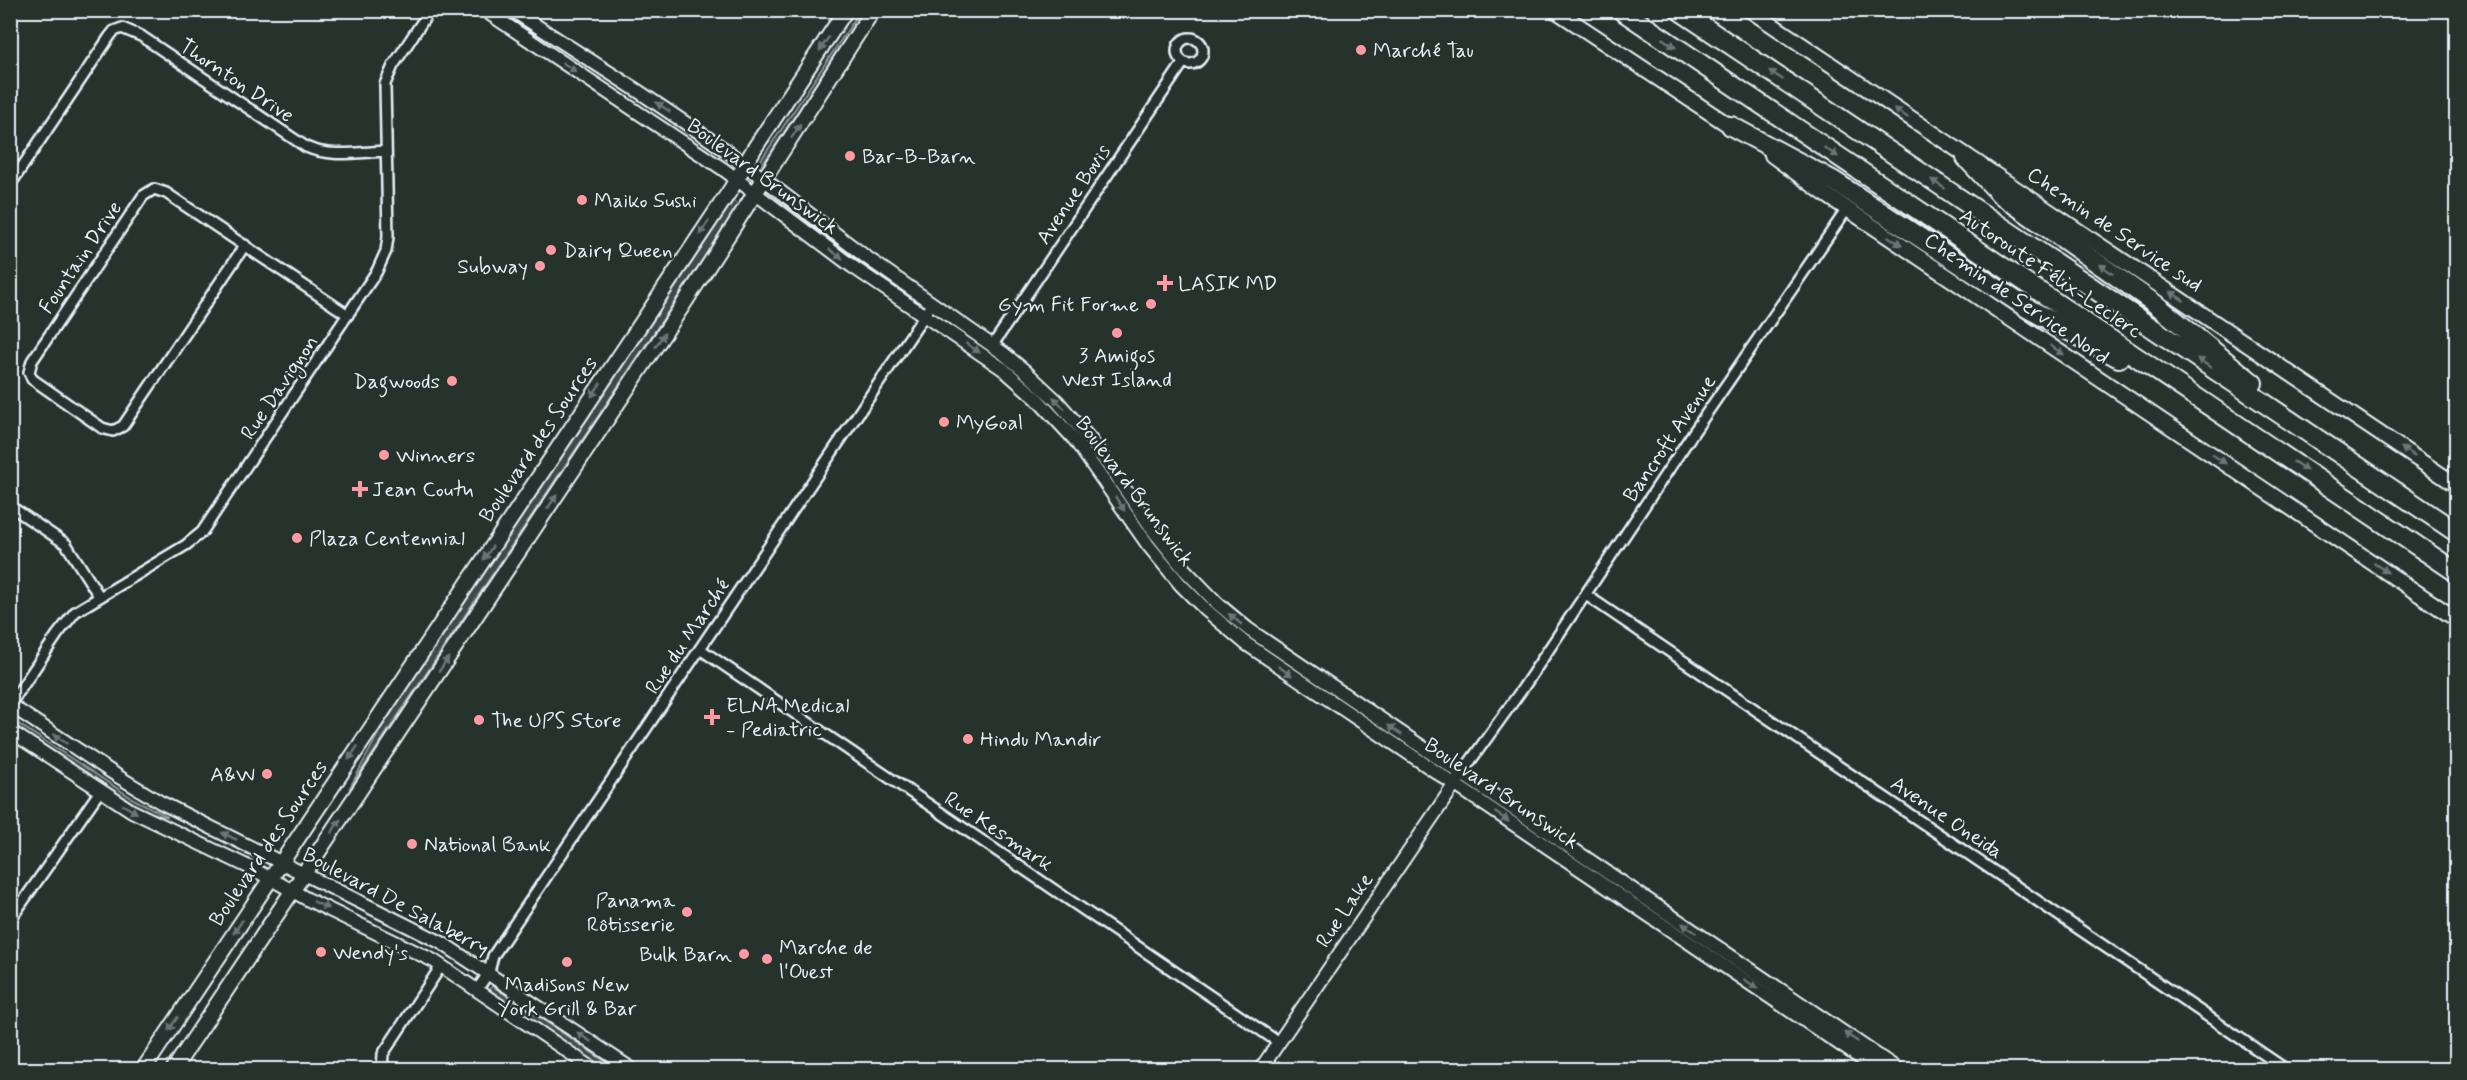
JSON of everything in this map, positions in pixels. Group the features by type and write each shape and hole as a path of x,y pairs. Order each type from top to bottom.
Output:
{"highway":[{"name":"Autoroute Félix-Leclerc","path":"1621,10 2457,572"},
{"name":"Autoroute Félix-Leclerc","path":"1679,10 2457,532"},
{"path":"1731,126 1834,181 2027,308 2213,408"},
{"path":"1966,158 2001,195 2154,303 2340,454"}],"main road":[{"name":"Boulevard des Sources","path":"143,1070 846,10"},
{"path":"173,1070 756,194 873,10"},
{"name":"Chemin de Service Nord","path":"1556,10 1731,126 1847,209 2457,619"},
{"name":"Chemin de Service sud","path":"1750,10 1966,158 2010,183 2457,485"}],"street":[{"name":"Rue Davignon","path":"10,705 67,621 80,608 191,542 202,532 377,271 386,251 388,225 384,100 387,80 397,60 430,10"},
{"name":"Boulevard Brunswick","path":"484,10 736,179 853,267 1003,369 1054,416 1093,464 1161,562 1188,593 1221,624 1267,658 1457,779 1899,1070"},
{"name":"Boulevard Brunswick","path":"512,10 638,91 745,164 866,258 992,346 1036,381 1066,411 1100,452 1165,547 1218,604 1266,643 1457,779 1878,1070"},
{"name":"Thornton Drive","path":"10,185 110,36 114,31 122,28 141,36 306,147 326,153 386,152"},
{"name":"Avenue Bovis","path":"992,346 1183,63"},
{"name":"Fountain Drive","path":"245,245 123,426 113,431 102,428 32,379 29,372 32,361 146,193 154,189 161,190 245,245 348,315"},
{"name":"Bancroft Avenue","path":"1457,779 1523,688 1847,209"},
{"name":"Rue du Marché","path":"477,990 489,972 493,956 932,304"},
{"path":"10,506 66,544 99,596"},
{"name":"Avenue Oneida","path":"1586,595 2288,1070"},
{"name":"Rue Kesmark","path":"700,649 1278,1042"},
{"name":"Boulevard De Salaberry","path":"10,705 119,777 180,812 442,943 489,972 633,1070"},
{"name":"Boulevard De Salaberry","path":"10,731 138,814 270,878 441,966 595,1070"},
{"name":"Rue Lake","path":"1260,1070 1457,779"},
{"path":"11,918 100,790"},
{"path":"171,830 180,812"},
{"path":"382,1070 381,1062 386,1050 441,966"}],"shaded area":[{"path":"860,11 863,11 761,165 759,163"},
{"path":"733,201 739,205 349,789 382,727"},
{"path":"14,721 132,798 168,817 152,813 112,792 14,726"},
{"path":"492,986 616,1069 606,1069 489,991"}],"place":[{"name":"Marché Tau","path":"1361,50"},
{"name":"Bar-B-Barn","path":"850,156"},
{"name":"Maiko Sushi","path":"582,200"},
{"name":"Dairy Queen","path":"551,250"},
{"name":"Subway","path":"540,266"},
{"name":"LASIK MD","path":"1165,283"},
{"name":"Gym Fit Forme","path":"1151,304"},
{"name":"3 Amigos West Island","path":"1117,333"},
{"name":"Dagwoods","path":"452,381"},
{"name":"MyGoal","path":"944,422"},
{"name":"Winners","path":"384,455"},
{"name":"Jean Coutu","path":"360,489"},
{"name":"Plaza Centennial","path":"297,538"},
{"name":"ELNA Medical - Pediatric","path":"712,717"},
{"name":"The UPS Store","path":"479,720"},
{"name":"Hindu Mandir","path":"968,739"},
{"name":"A&W","path":"267,774"},
{"name":"National Bank","path":"412,844"},
{"name":"Panama Rôtisserie","path":"687,912"},
{"name":"Wendy's","path":"321,952"},
{"name":"Bulk Barn","path":"744,954"},
{"name":"Marche de l'Ouest","path":"767,959"},
{"name":"Madisons New York Grill & Bar","path":"567,962"}]}
